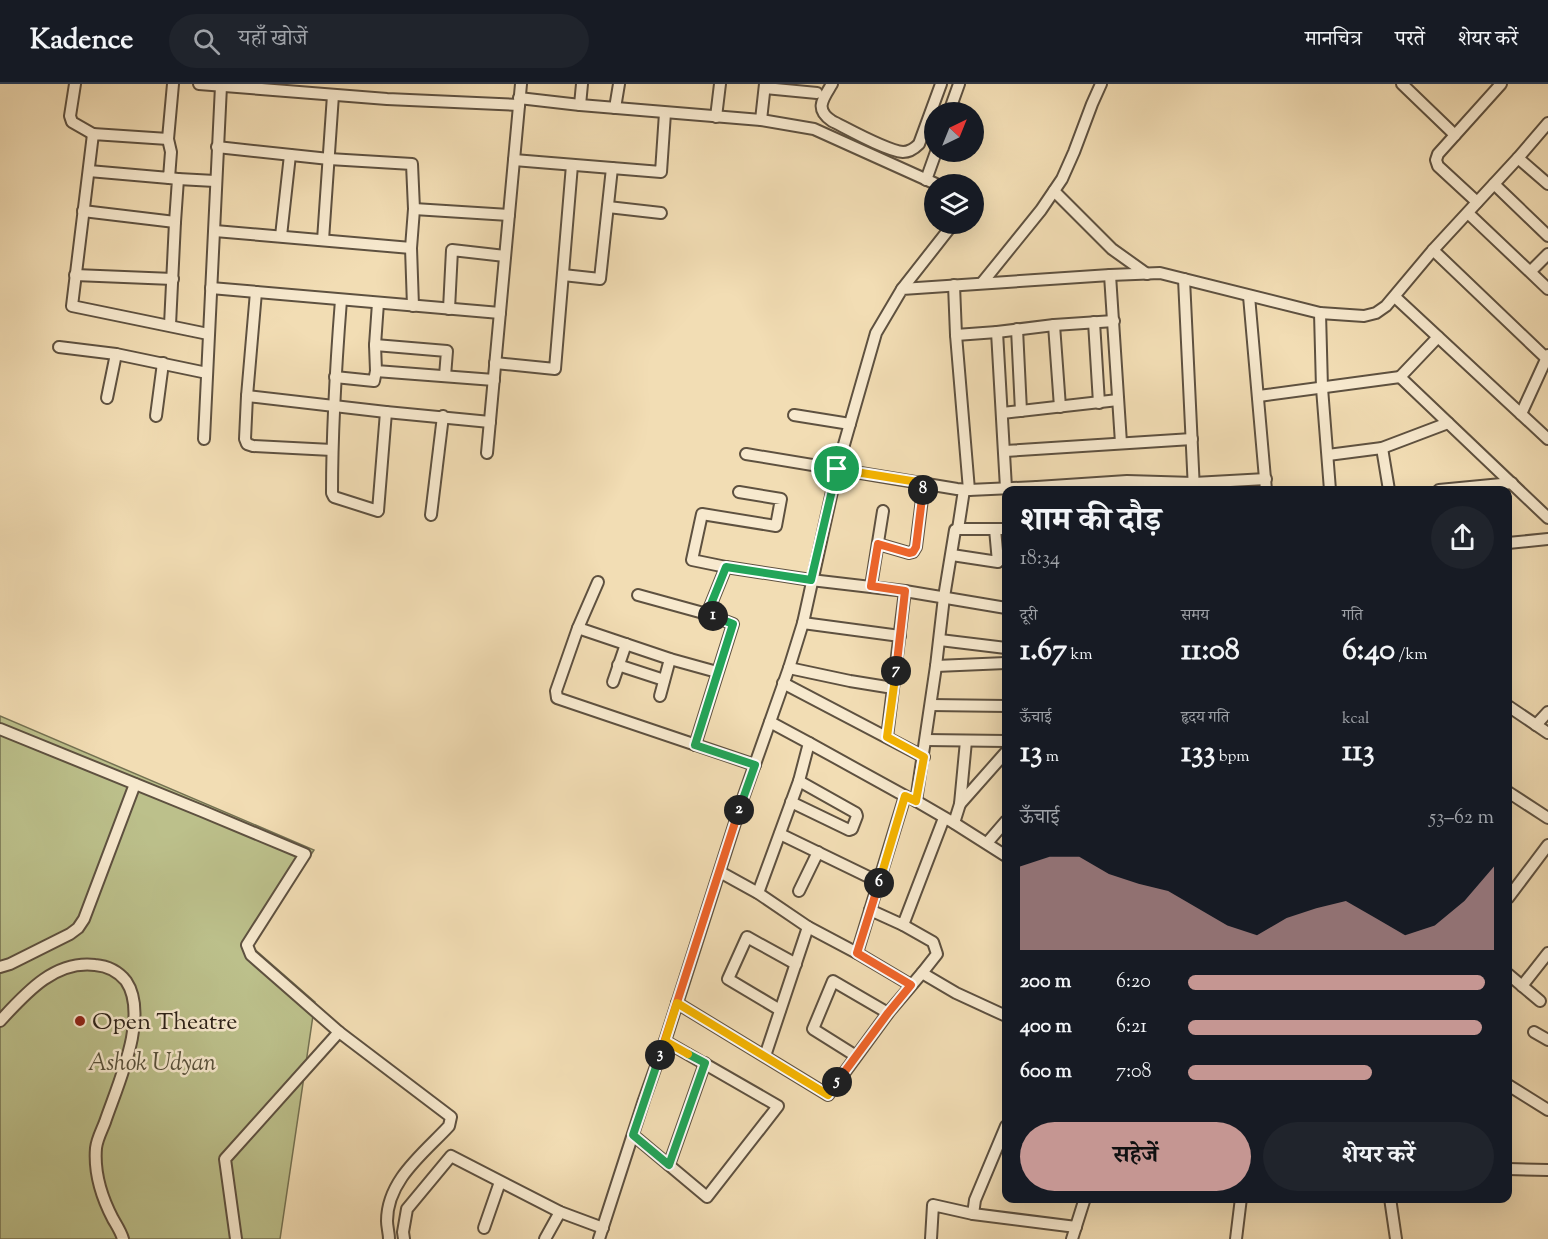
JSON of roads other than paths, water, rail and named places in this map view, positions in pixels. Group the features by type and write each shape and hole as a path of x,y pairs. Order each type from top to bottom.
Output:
{"street":[{"path":"75,84 70,116 72,122 93,134 168,139"},
{"path":"170,325 175,222 174,178 168,139 173,84"},
{"path":"199,84 387,99 580,105 761,120 814,129 924,178"},
{"path":"487,453 521,84"},
{"path":"580,105 582,84"},
{"path":"615,108 618,84"},
{"path":"716,117 720,84"},
{"path":"832,84 823,102 821,110 824,116 891,149 904,152 915,148"},
{"path":"905,169 922,138 941,84"},
{"path":"953,102 959,84"},
{"path":"982,283 1041,210 1062,179 1101,84"},
{"path":"1477,202 1438,166 1436,160 1438,154 1500,84"},
{"path":"204,439 221,86"},
{"path":"761,120 765,86 817,93"},
{"path":"1410,87 1455,135"},
{"path":"323,240 333,95"},
{"path":"514,160 661,172 666,113"},
{"path":"902,289 1160,273 1320,314 1364,316 1376,313 1395,297 1433,250 1548,123"},
{"path":"93,134 72,306 208,334"},
{"path":"217,147 329,159 412,164 413,306"},
{"path":"281,236 290,155"},
{"path":"1518,158 1547,181"},
{"path":"495,363 555,369 572,165"},
{"path":"563,274 600,279 612,168"},
{"path":"89,171 215,181"},
{"path":"1494,184 1548,236"},
{"path":"1054,191 1112,249 1147,274"},
{"path":"608,207 661,213"},
{"path":"414,209 509,215"},
{"path":"83,211 175,222"},
{"path":"1468,213 1548,289"},
{"path":"215,231 411,248"},
{"path":"404,1239 407,1209 451,1156 601,1234 803,623 837,469 876,333 902,289 945,234"},
{"path":"449,309 452,250 505,256"},
{"path":"1433,250 1547,356 1521,414"},
{"path":"1531,272 1548,254"},
{"path":"75,275 173,279"},
{"path":"1110,275 1121,443"},
{"path":"1184,279 1194,486"},
{"path":"916,801 924,757 944,597 955,532 958,529 966,490 954,285"},
{"path":"211,288 500,314"},
{"path":"255,292 245,440 247,444 253,446 332,450"},
{"path":"1230,486 1266,485 1249,296"},
{"path":"1395,297 1548,439"},
{"path":"341,300 332,450 332,493 334,497 378,511 386,412"},
{"path":"335,377 374,381 378,303"},
{"path":"1320,314 1322,388 1330,486"},
{"path":"956,335 1114,321"},
{"path":"1094,322 1099,403"},
{"path":"1054,325 1060,407"},
{"path":"1017,329 1021,411"},
{"path":"997,332 1006,486"},
{"path":"1258,396 1400,377 1438,337"},
{"path":"375,345 447,351 445,376"},
{"path":"59,347 116,354 207,373"},
{"path":"106,398 116,354"},
{"path":"156,416 163,363"},
{"path":"376,371 494,380"},
{"path":"1400,377 1548,518"},
{"path":"247,396 490,422"},
{"path":"1002,413 1119,400"},
{"path":"794,415 850,424"},
{"path":"431,515 443,416"},
{"path":"1328,455 1382,448 1448,423"},
{"path":"1005,451 1192,439"},
{"path":"1382,448 1388,486"},
{"path":"746,454 966,490 1002,488"},
{"path":"878,544 909,553 913,552 916,547 924,483"},
{"path":"1481,486 1512,483"},
{"path":"739,492 781,499 776,526 702,514 692,560 811,580 871,586 1002,607"},
{"path":"871,586 883,511"},
{"path":"958,529 1002,529"},
{"path":"952,555 998,562 995,529"},
{"path":"1512,543 1548,539"},
{"path":"707,614 726,567"},
{"path":"598,582 578,628 556,691 557,698 755,765"},
{"path":"887,737 905,591"},
{"path":"638,595 707,614 733,624 695,745"},
{"path":"803,623 900,636"},
{"path":"578,628 717,672"},
{"path":"940,640 1002,648"},
{"path":"613,682 626,644"},
{"path":"660,696 670,658"},
{"path":"936,666 1002,663"},
{"path":"618,665 664,680"},
{"path":"789,668 893,688"},
{"path":"783,683 924,757"},
{"path":"931,705 1002,705"},
{"path":"1512,709 1548,733"},
{"path":"1536,725 1548,712"},
{"path":"770,722 916,801 1002,852"},
{"path":"0,729 305,854 247,945 251,955 339,1032 451,1118 449,1126 404,1173 396,1186 390,1200 387,1220 389,1239"},
{"path":"926,740 1002,741"},
{"path":"960,804 966,741"},
{"path":"758,893 799,781 809,743"},
{"path":"903,926 949,820 960,804 1002,757"},
{"path":"791,802 849,830 852,829 856,813 799,781"},
{"path":"0,967 78,928 84,919 135,784"},
{"path":"1512,795 1548,818"},
{"path":"857,953 905,796"},
{"path":"987,843 1002,826"},
{"path":"780,834 879,882"},
{"path":"1512,893 1547,849"},
{"path":"799,891 818,852"},
{"path":"720,872 758,893 808,927 911,985"},
{"path":"677,1003 828,1095 888,1013 937,954 933,942 870,910"},
{"path":"765,1056 808,927"},
{"path":"780,1010 728,979 747,937 796,964"},
{"path":"1522,986 1548,953"},
{"path":"0,1021 44,979 65,968 89,964 104,966 115,971 129,987 136,1009 130,1051 96,1147 97,1173 103,1196 123,1239"},
{"path":"922,973 949,989 1002,1014"},
{"path":"1512,977 1540,1001"},
{"path":"856,1056 813,1029 833,981 888,1013"},
{"path":"236,1239 225,1159 339,1032"},
{"path":"1534,1032 1548,1040"},
{"path":"633,1135 707,1197 778,1106 665,1041"},
{"path":"669,1165 705,1063"},
{"path":"1512,1088 1548,1110"},
{"path":"973,1214 975,1200 1002,1136"},
{"path":"1512,1169 1548,1170"},
{"path":"484,1228 500,1182"},
{"path":"1072,1239 1083,1203"},
{"path":"1236,1239 1240,1203"},
{"path":"1390,1203 1396,1238"},
{"path":"931,1239 933,1205 973,1214 1076,1227"},
{"path":"545,1239 560,1212"}],"place":[{"name":"Open Theatre","path":"80,1021"}],"park label":[{"name":"Ashok Udyan","path":"152,1062"}]}
